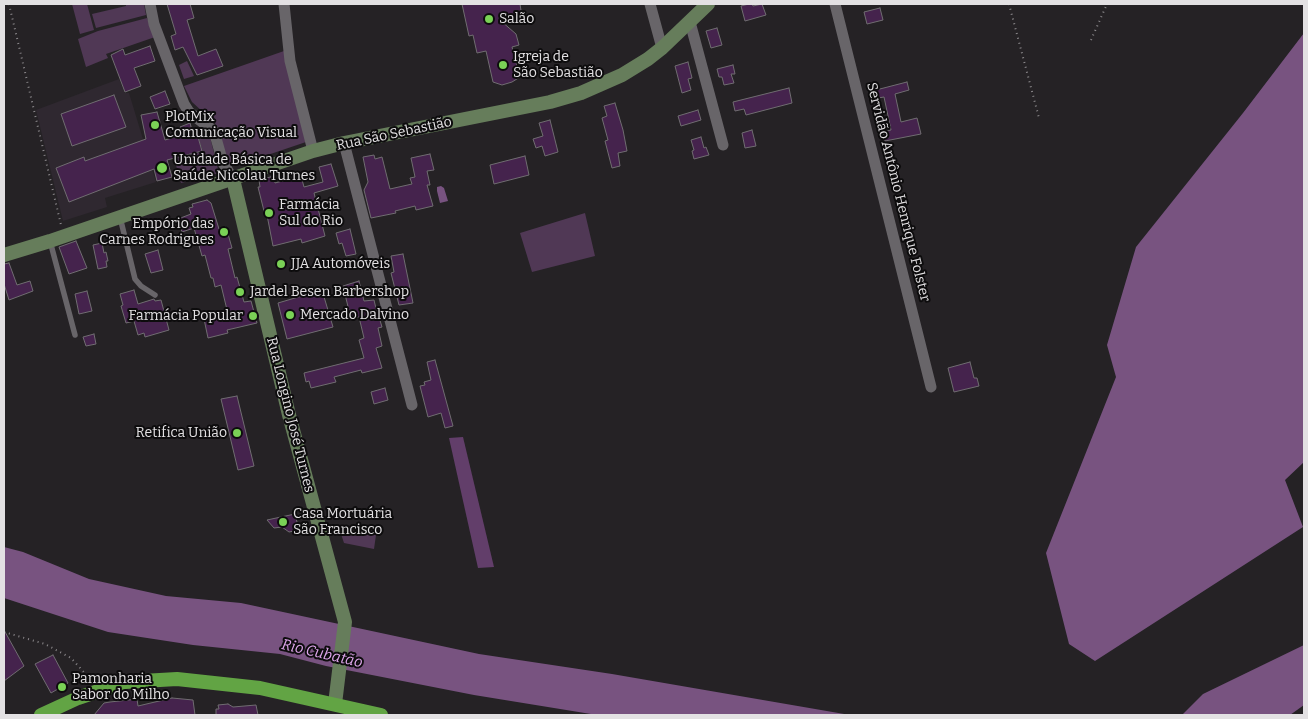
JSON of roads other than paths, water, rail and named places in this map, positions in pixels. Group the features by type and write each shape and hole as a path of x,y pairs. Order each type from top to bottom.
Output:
{"highway":[{"path":"41,715 100,690 125,682 177,680 253,687 381,715"}],"main road":[{"name":"Rua São Sebastião","path":"4,255 63,237 313,151 569,97 592,90 622,75 662,48 708,4"},
{"name":"Rua Longino José Turnes","path":"233,179 289,415 345,622 335,704"}],"street":[{"path":"150,4 154,24 184,104 189,112 214,131 223,163 233,179"},
{"path":"284,4 290,61 313,151"},
{"path":"650,4 662,48"},
{"name":"Servidão Antônio Henrique Folster","path":"836,4 931,387"},
{"path":"690,22 723,145"},
{"path":"344,143 412,405"}],"lane":[{"path":"120,217 135,279 141,286 155,295"},
{"path":"50,241 75,335"}],"water":[{"path":"1304,33 1304,462 1285,480 1303,527 1095,661 1069,644 1046,553 1116,377 1107,345 1136,247"},
{"path":"441,186 444,188 448,201 440,203 437,187"},
{"name":"Rio Cubatão","path":"4,547 23,552 89,579 166,596 241,603 479,654 612,674 850,715 597,715 474,695 326,666 280,654 193,645 108,632 4,598"},
{"path":"1304,645 1304,705 1290,715 1182,715 1203,694"}],"place":[{"name":"Salão","path":"489,19"},
{"name":"Igreja de São Sebastião","path":"503,65"},
{"name":"PlotMix Comunicação Visual","path":"155,125"},
{"name":"Unidade Básica de Saúde Nicolau Turnes","path":"162,168"},
{"name":"Farmácia Sul do Rio","path":"269,213"},
{"name":"Empório das Carnes Rodrigues","path":"224,232"},
{"name":"JJA Automóveis","path":"281,264"},
{"name":"Jardel Besen Barbershop","path":"240,292"},
{"name":"Mercado Dalvino","path":"290,315"},
{"name":"Farmácia Popular","path":"253,316"},
{"name":"Retifica União","path":"237,433"},
{"name":"Casa Mortuária São Francisco","path":"283,522"},
{"name":"Pamonharia Sabor do Milho","path":"62,687"}]}
